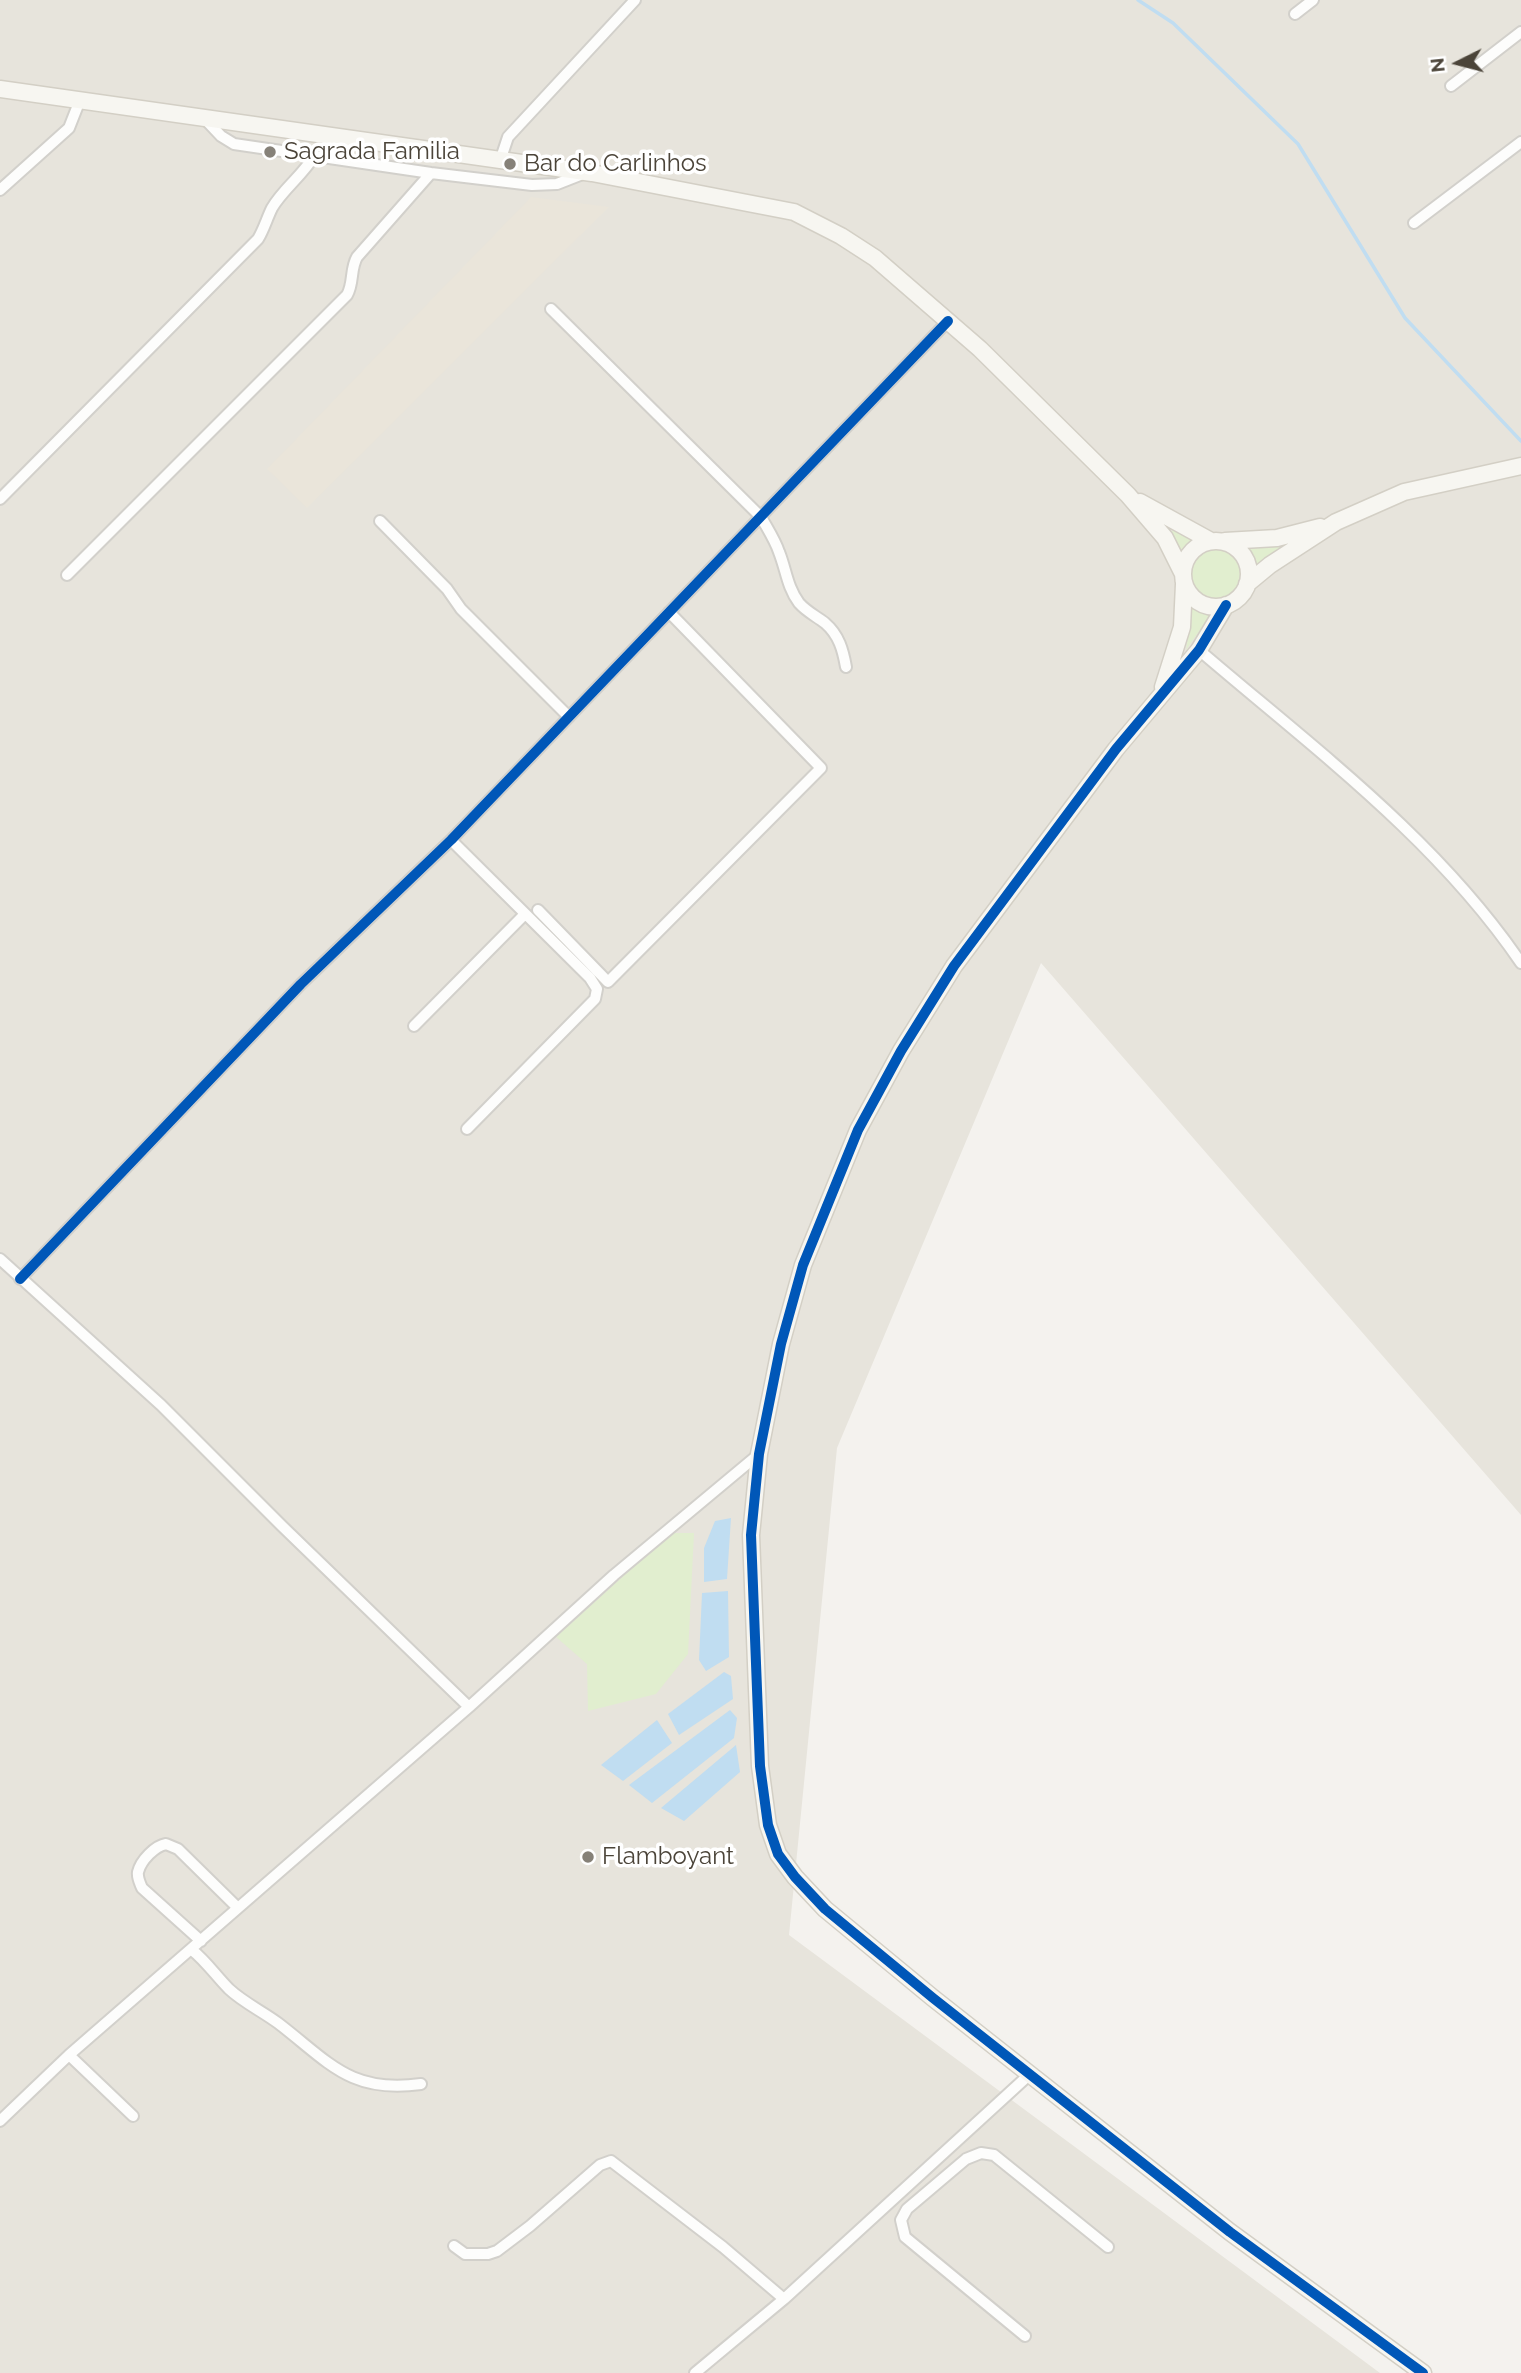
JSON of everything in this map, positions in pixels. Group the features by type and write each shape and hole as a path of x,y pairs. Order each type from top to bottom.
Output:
{"street":[{"path":"500,161 508,137 635,0"},
{"path":"1296,13 1313,0"},
{"path":"1451,86 1521,32"},
{"path":"0,89 586,173 794,212 841,236 875,258 948,321 1128,495 1165,538 1189,593 1196,601 1216,607 1236,601 1247,584 1269,565 1336,522"},
{"path":"0,190 69,128 80,100"},
{"path":"205,119 221,136 234,144 431,173 533,184 557,184 586,173"},
{"path":"1414,223 1521,142"},
{"path":"0,499 257,239 268,222 272,208 314,156"},
{"path":"67,575 347,295 357,257 431,173"},
{"path":"551,309 761,517 779,551 788,584 808,612 827,625 836,636 843,648 846,667"},
{"path":"20,1279 302,984 451,840 948,321"},
{"path":"1159,696 1182,627 1185,561 1191,551 1200,544 1277,538 1336,522 1404,492 1521,466"},
{"path":"1128,495 1178,524 1216,541 1233,545 1247,562 1247,584"},
{"path":"380,521 447,589 461,609 569,717"},
{"path":"1226,605 1199,650 1159,696 954,966 901,1051 864,1119 803,1265 781,1345 759,1454 751,1535 760,1766 773,1842 786,1867 825,1909 933,1998 1230,2232 1423,2373"},
{"path":"538,910 608,982 821,768 669,612"},
{"path":"1178,642 1185,653 1199,650"},
{"path":"1199,650 1404,825 1484,913 1521,962"},
{"path":"451,840 590,978 597,989 597,995 467,1129"},
{"path":"414,1026 525,914"},
{"path":"0,1259 161,1405 469,1707"},
{"path":"0,2121 69,2055 469,1707 614,1575 759,1454"},
{"path":"201,1941 142,1888 138,1881 138,1869 155,1847 166,1844 178,1849 238,1908"},
{"path":"192,1950 231,1990 276,2022 328,2065 363,2082 381,2086 421,2084"},
{"path":"69,2055 133,2116"},
{"path":"695,2373 784,2299 1030,2074"},
{"path":"1025,2336 905,2237 901,2220 907,2209 966,2159 981,2152 993,2155 1108,2247"},
{"path":"454,2246 465,2253 488,2254 497,2250 600,2165 611,2161 723,2247 784,2299"},
{"path":"921,2173 934,2186"}],"shaded area":[{"path":"0,0 1521,0 1521,1515 1041,963 837,1448 789,1935 1380,2373 0,2373"},
{"path":"531,197 609,207 307,508 267,469"}],"green space":[{"path":"1173,530 1194,539 1180,556 1170,533"},
{"path":"1285,545 1256,568 1246,546"},
{"path":"1220,547 1230,551 1238,559 1242,574 1238,589 1230,597 1210,601 1200,597 1192,589 1188,569 1192,559 1200,551"},
{"path":"1192,608 1213,616 1186,650"},
{"path":"671,1533 694,1533 688,1654 656,1694 588,1711 587,1664 556,1637"}],"water":[{"path":"731,1518 727,1579 704,1582 704,1548 715,1521"},
{"path":"728,1591 729,1657 706,1671 699,1660 702,1593"},
{"path":"724,1672 731,1676 733,1699 679,1735 668,1714"},
{"path":"730,1710 737,1718 734,1738 652,1803 629,1785"},
{"path":"657,1720 672,1743 623,1781 601,1765"},
{"path":"736,1745 740,1772 684,1821 661,1808"}],"waterway":[{"path":"1138,0 1173,23 1298,144 1405,318 1521,441"}],"cycle path":[{"path":"20,1279 301,984 451,840 948,321"},
{"path":"1226,605 1199,650 1116,749 954,966 901,1051 858,1130 803,1265 781,1344 759,1454 751,1535 760,1766 768,1825 778,1854 825,1909 933,1998 1230,2232 1423,2373"}],"place":[{"name":"Sagrada Familia","path":"270,152"},
{"name":"Bar do Carlinhos","path":"510,164"},
{"name":"Flamboyant","path":"588,1857"}]}
